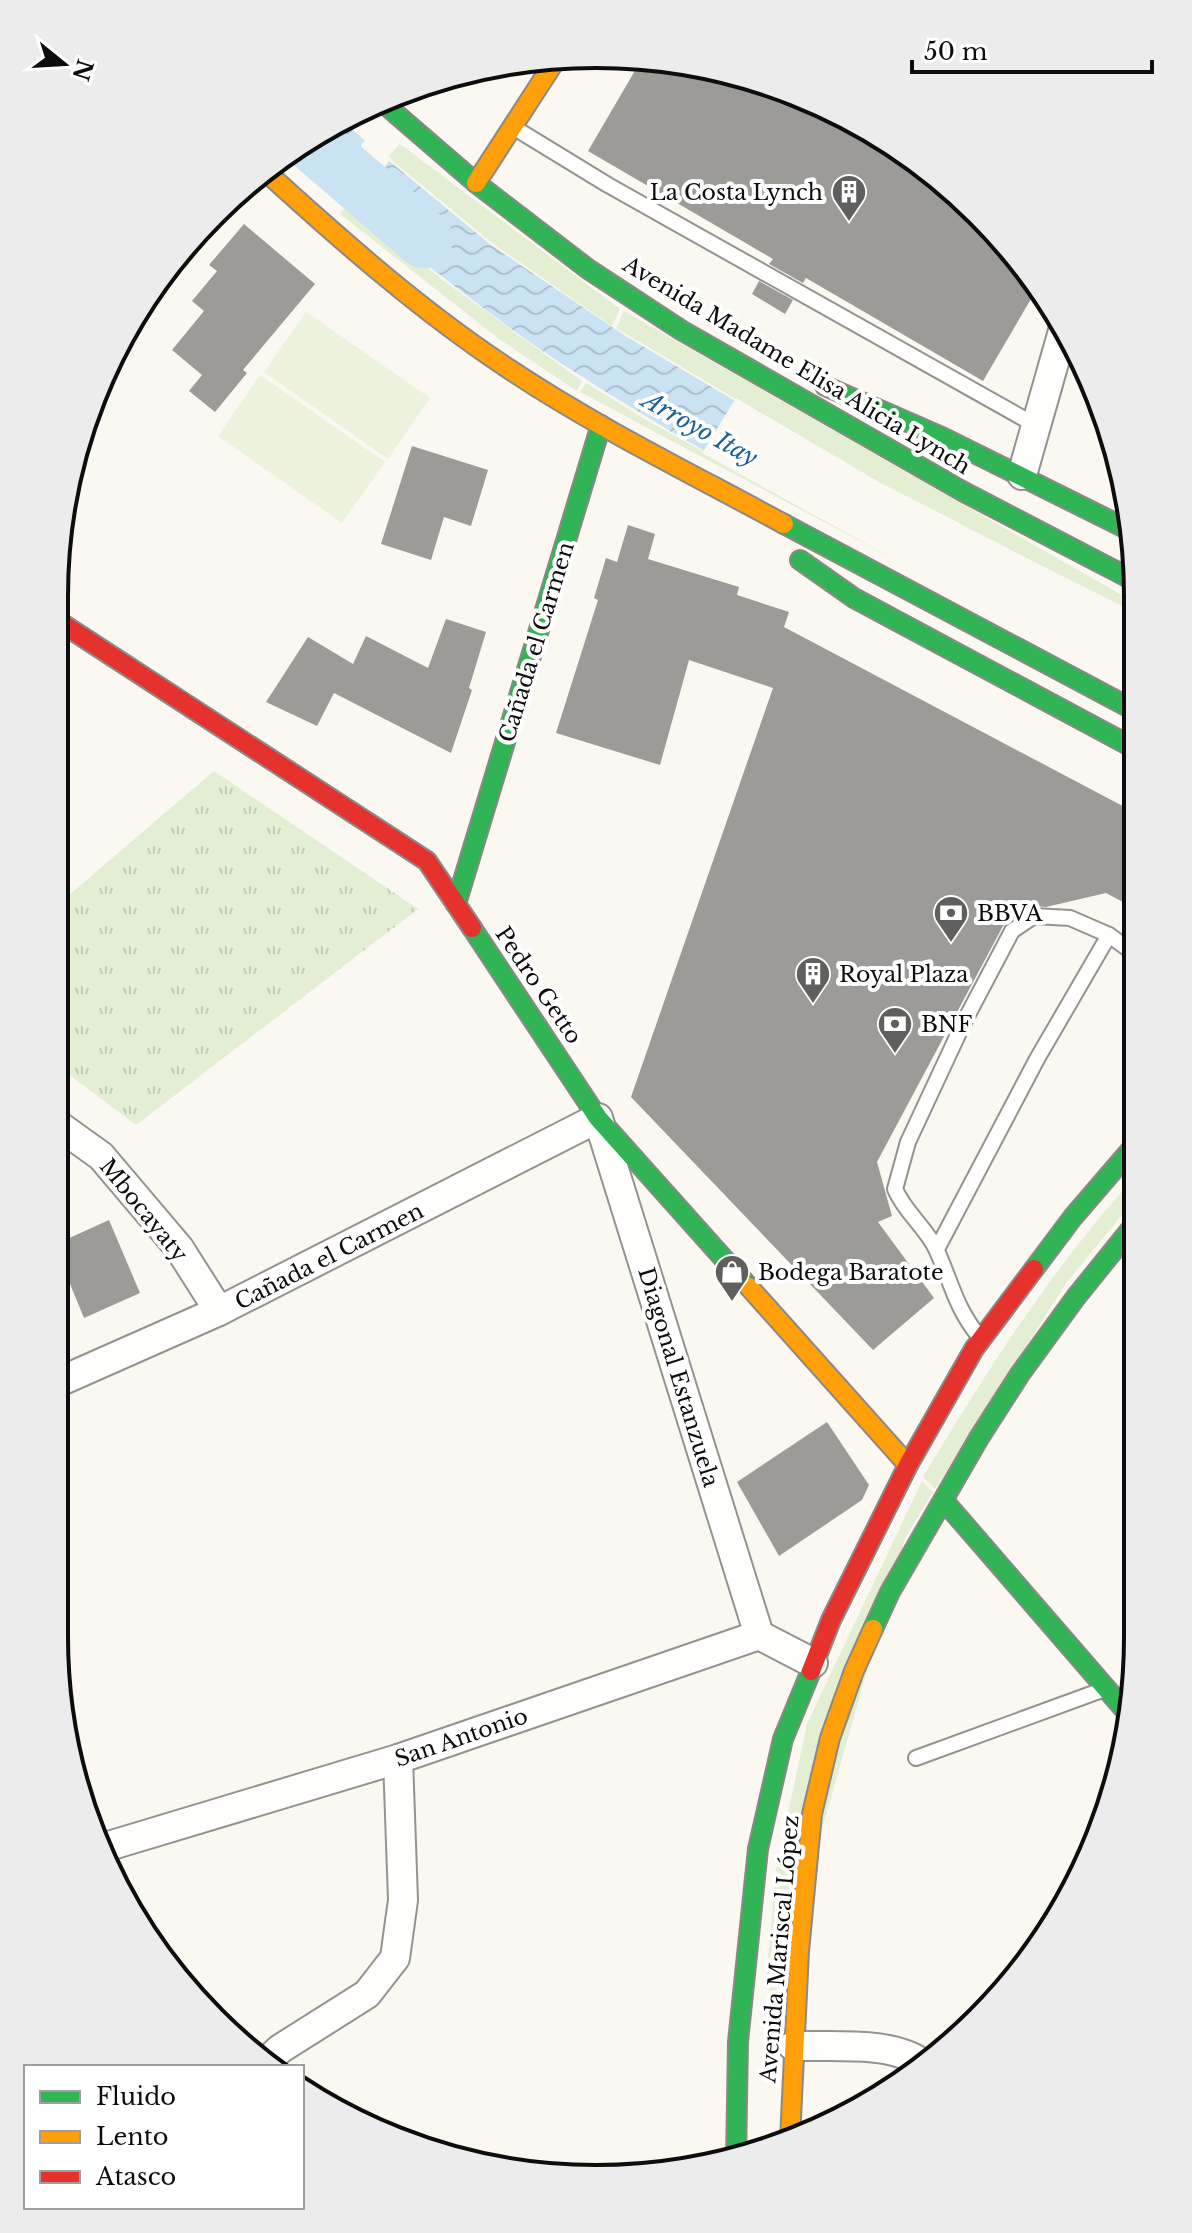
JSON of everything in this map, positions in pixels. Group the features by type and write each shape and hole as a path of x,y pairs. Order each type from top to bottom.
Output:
{"main road":[{"path":"476,183 544,71"},
{"name":"Avenida Madame Elisa Alicia Lynch","path":"391,109 476,183 588,269 681,330 964,492 1123,575"},
{"path":"273,178 324,225 442,321 507,368 601,425 909,593 1124,705"},
{"path":"766,379 816,383 869,403 1119,525"},
{"name":"Cañada el Carmen","path":"456,904 601,425"},
{"path":"710,484 785,548 854,598 1124,743"},
{"name":"Pedro Getto","path":"68,627 427,861 598,1118 908,1465"},
{"name":"Avenida Mariscal López","path":"736,2146 738,2042 758,1849 783,1739 861,1557 908,1465 974,1349 1065,1227 1124,1158"},
{"name":"Avenida Mariscal López","path":"790,2128 799,1951 812,1814 830,1738 854,1671 890,1592 979,1438 1020,1374 1124,1238"},
{"path":"944,1501 1119,1704"}],"street":[{"path":"1022,475 1060,344"},
{"name":"Cañada el Carmen","path":"68,1378 219,1311 598,1118"},
{"name":"Diagonal Estanzuela","path":"598,1118 759,1635"},
{"name":"Mbocayaty","path":"68,1132 101,1156 179,1248 219,1311"},
{"path":"759,1635 813,1663"},
{"name":"San Antonio","path":"111,1845 398,1759 759,1635"},
{"path":"274,2055 367,1994 395,1958 403,1900 398,1759"},
{"path":"793,2046 887,2049 914,2058"}],"lane":[{"path":"513,126 649,209 1037,426"},
{"path":"983,1340 963,1316 937,1249 895,1189 908,1142 963,1024 1012,931 1034,916 1070,918 1109,935 1124,946"},
{"path":"937,1249 1037,1059 1109,935"},
{"path":"916,1758 1106,1689"}],"green space":[{"path":"400,144 620,309 612,326 492,243 388,157"},
{"path":"349,203 444,281 582,381 577,391 499,339 340,214"},
{"path":"624,311 1124,596 1124,607 881,485 616,328"},
{"path":"306,312 430,398 388,459 264,372"},
{"path":"260,375 385,462 342,523 218,436"},
{"path":"586,383 648,421 1027,630 580,392"},
{"path":"214,771 418,909 136,1125 68,1074 68,896"},
{"path":"1124,1190 1124,1212 1067,1282 935,1489 923,1477 1048,1284"},
{"path":"922,1481 933,1492 905,1538 776,1990 771,1993 766,1984 776,1870 807,1724"}],"water":[{"path":"351,128 373,148 346,182 359,192 387,159 491,245 624,335 877,485 1035,633 794,502 675,434 559,362 453,285 351,203 358,193 346,183 337,194 300,159"}],"pier":[{"path":"367,138 377,149 352,181 358,187 384,156 392,158 351,208 347,202 353,193 347,188 337,198 325,189"},
{"path":"736,398 879,482 1124,608 1124,683 1033,636 702,453"}],"building":[{"name":"La Costa Lynch","path":"636,70 699,78 766,96 830,122 917,177 993,248 1032,298 983,381 806,278 803,283 769,264 773,259 588,151"},
{"path":"244,224 315,284 243,370 247,373 215,412 189,391 202,375 172,350 204,311 192,301 217,271 209,265"},
{"path":"759,281 793,300 785,314 752,294"},
{"path":"412,446 488,470 471,526 444,517 431,560 381,544"},
{"name":"Royal Plaza","path":"628,525 655,534 648,559 739,587 737,595 789,612 784,627 1124,807 1124,903 1106,893 1046,907 1034,906 1015,914 1003,926 877,1162 892,1216 878,1222 934,1298 873,1350 631,1097 773,688 689,660 660,765 556,733 598,600 594,598 606,558 617,562"},
{"path":"446,619 486,632 469,688 472,690 451,753 334,693 317,726 266,702 308,637 353,664 366,636 428,668"},
{"path":"109,1220 140,1293 84,1318 68,1279 68,1239"},
{"path":"827,1422 869,1485 862,1500 779,1556 737,1482"}],"waterway":[{"name":"Arroyo Itay","path":"318,148 424,239"}],"traffic: fast":[{"path":"391,109 476,183 588,269 681,330 964,492 1123,575"},
{"path":"825,386 942,437 1119,525"},
{"path":"456,904 601,425"},
{"path":"784,524 1124,705"},
{"path":"800,560 854,598 1124,743"},
{"path":"472,928 598,1118 749,1287"},
{"path":"1034,1269 1124,1158"},
{"path":"873,1629 890,1592 979,1438 1020,1374 1124,1238"},
{"path":"944,1501 1119,1704"},
{"path":"736,2146 738,2042 758,1849 783,1739 811,1671"}],"traffic: slow":[{"path":"476,183 549,70"},
{"path":"273,178 413,299 476,347 610,430 784,524"},
{"path":"749,1287 908,1465"},
{"path":"791,2128 799,1951 812,1814 830,1738 873,1629"}],"traffic: jam":[{"path":"68,627 427,861 472,928"},
{"path":"811,1671 831,1620 908,1465 974,1349 1034,1269"}],"place":[{"name":"La Costa Lynch","path":"849,223"},
{"name":"BBVA","path":"951,944"},
{"name":"Royal Plaza","path":"813,1005"},
{"name":"BNF","path":"895,1055"},
{"name":"Bodega Baratote","path":"732,1303"}]}
